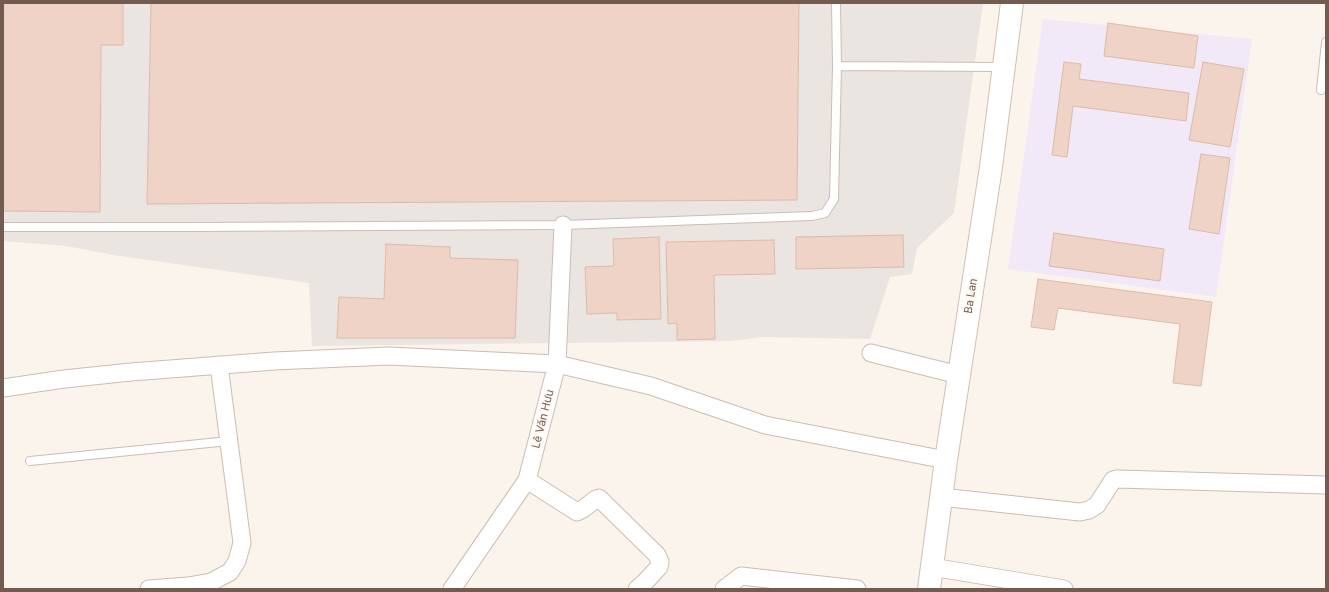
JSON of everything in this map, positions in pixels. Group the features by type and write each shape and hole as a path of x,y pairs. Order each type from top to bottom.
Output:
{"street":[{"name":"Ba Lan","path":"929,589 946,460 991,167 1012,3"},
{"name":"Lê Văn Hưu","path":"452,589 527,480 557,364 563,225"},
{"path":"871,353 959,375"},
{"path":"3,388 64,379 131,372 274,360 389,356 557,364 651,386 765,425 946,460"},
{"path":"149,589 188,587 211,582 230,572 237,561 242,543 219,365"},
{"path":"942,497 1080,512 1097,506 1112,480 1116,478 1326,485"},
{"path":"527,480 577,512 599,498 641,540 660,562 657,570 637,589"},
{"path":"932,567 1064,589"},
{"path":"724,589 745,583 857,589"}],"lane":[{"path":"3,227 563,225 812,216 825,213 834,199 837,66 836,3"},
{"path":"1321,90 1326,42"},
{"path":"837,66 1004,67"},
{"path":"30,461 229,441"}],"shaded area":[{"path":"3,3 983,3 954,213 917,248 912,274 890,277 870,339 763,337 731,341 312,346 309,283 113,255 66,246 3,241"},
{"path":"1043,19 1252,39 1216,297 1008,269"}],"building":[{"path":"3,3 123,3 123,45 101,45 100,212 3,211"},
{"path":"151,3 799,3 797,200 147,204"},
{"path":"1108,23 1198,36 1194,68 1104,56"},
{"path":"1064,62 1081,64 1079,79 1189,93 1186,121 1073,106 1067,157 1052,155"},
{"path":"1203,62 1244,69 1230,147 1189,140"},
{"path":"1201,154 1230,158 1219,234 1189,229"},
{"path":"1054,233 1164,249 1160,281 1049,266"},
{"path":"903,235 904,267 796,269 796,237"},
{"path":"659,237 661,319 617,320 617,313 587,314 585,267 614,266 613,239"},
{"path":"774,240 775,274 714,275 715,339 677,340 677,323 668,324 666,242"},
{"path":"386,244 450,247 450,258 518,260 515,338 337,338 339,297 384,299"},
{"path":"1038,279 1212,302 1201,386 1173,383 1180,324 1058,308 1054,330 1031,327"}]}
